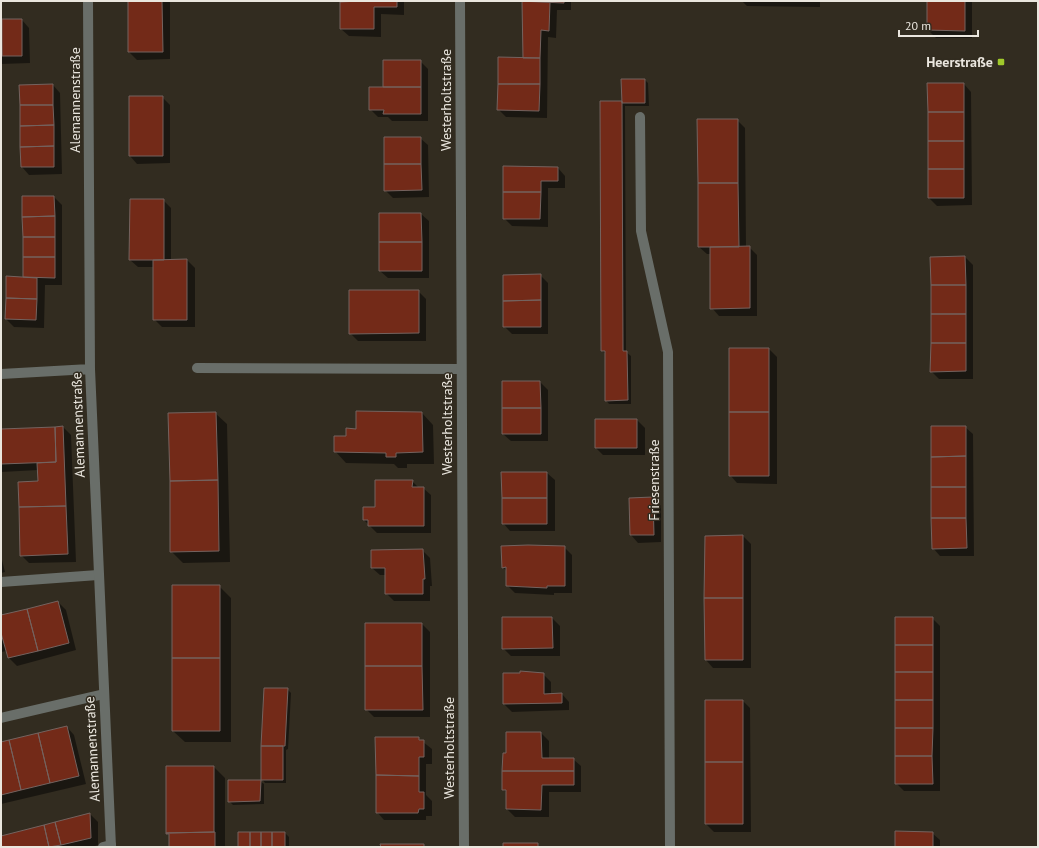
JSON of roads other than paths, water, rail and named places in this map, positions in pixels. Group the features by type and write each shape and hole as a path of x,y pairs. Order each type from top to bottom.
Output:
{"street":[{"name":"Alemannenstraße","path":"88,1 90,369 104,694 108,846"},
{"name":"Westerholtstraße","path":"460,1 460,369 464,847"},
{"name":"Friesenstraße","path":"640,117 641,231 668,352 670,847"},
{"path":"197,368 460,369"},
{"path":"1,374 90,369"},
{"path":"1,582 98,574"},
{"path":"1,718 104,694"}],"place":[{"name":"Heerstraße","path":"1001,62"}]}
